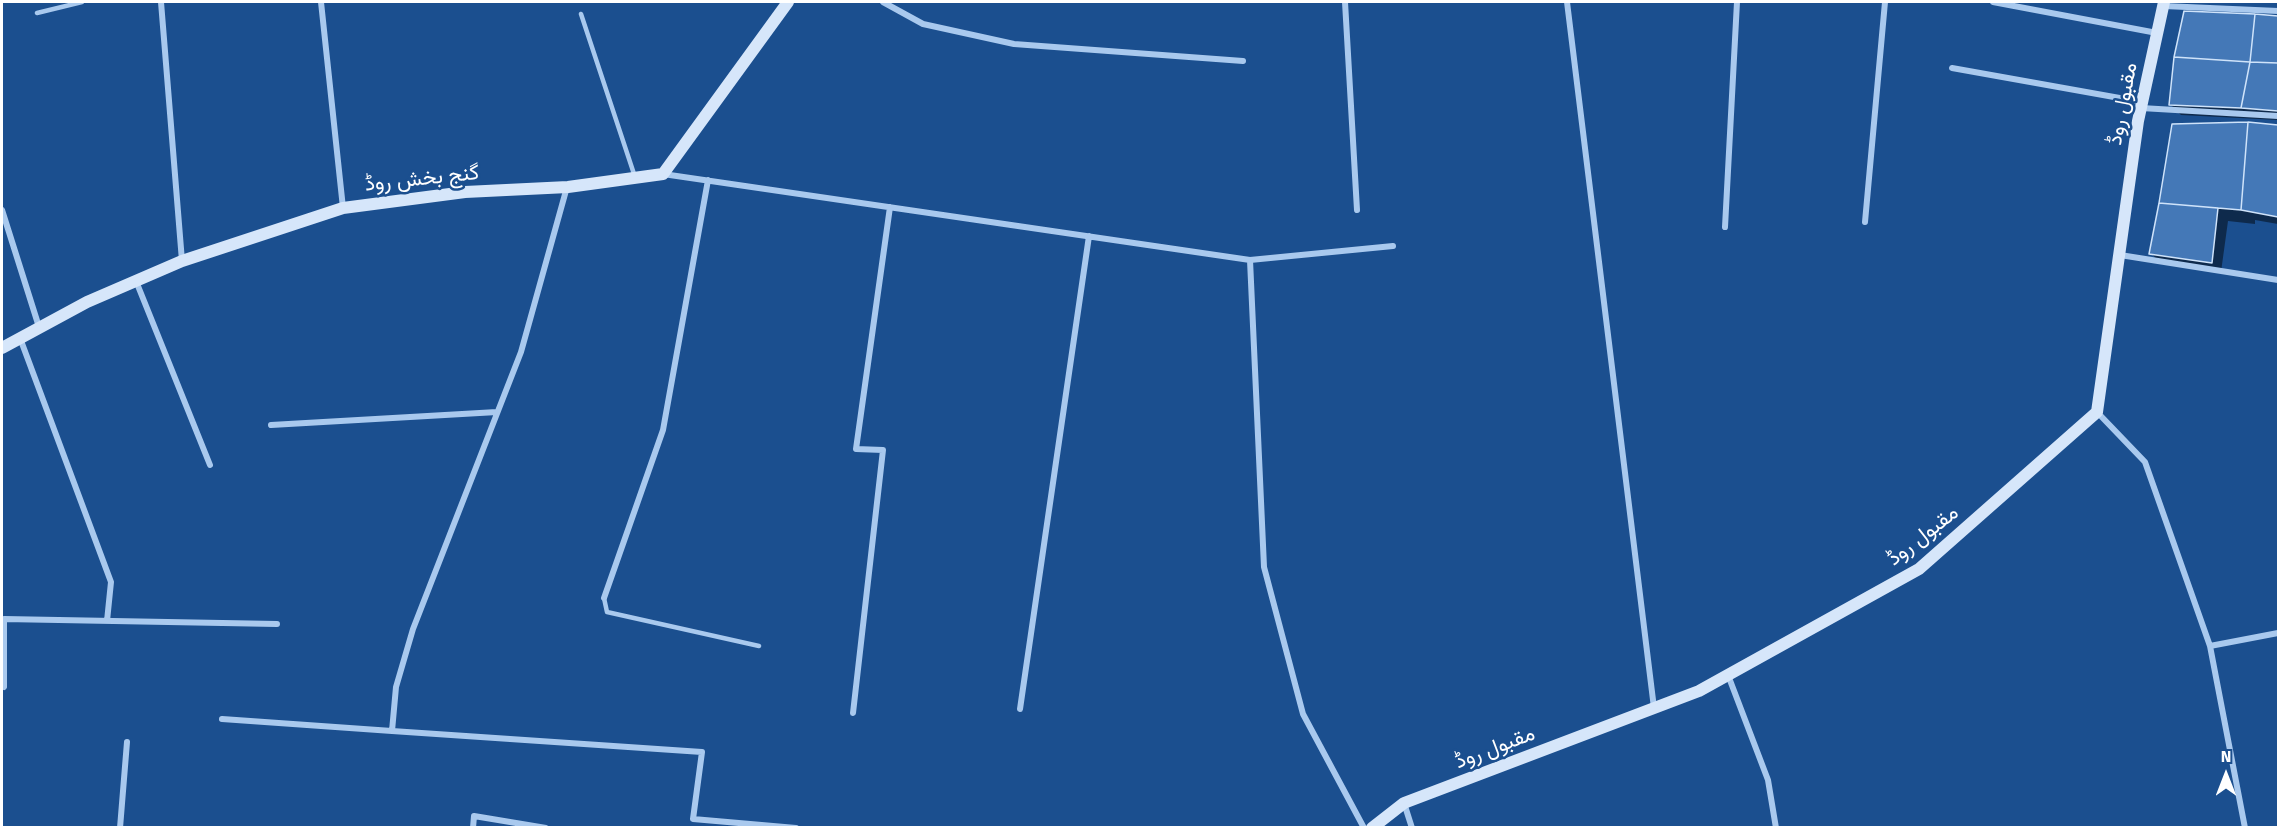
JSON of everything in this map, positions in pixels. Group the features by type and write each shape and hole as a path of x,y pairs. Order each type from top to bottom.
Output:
{"street":[{"path":"161,2 182,261"},
{"path":"321,2 343,208"},
{"path":"788,2 663,174 1250,260 1393,246"},
{"path":"884,2 923,24 1014,44 1243,61"},
{"path":"1345,2 1357,210"},
{"path":"1567,2 1654,708"},
{"path":"1725,226 1737,2"},
{"path":"1865,222 1885,2"},
{"path":"1993,2 2158,33"},
{"path":"2164,4 2278,11"},
{"name":"مقبول روڈ","path":"1372,828 1404,803 1698,691 1919,569 2097,412 2141,105 2164,4"},
{"path":"1952,68 2141,105 2278,116"},
{"name":"گنج بخش روڈ","path":"2,348 39,327 182,261 343,208 465,192 568,187 663,174"},
{"path":"604,598 663,430 708,180"},
{"path":"392,731 396,687 412,629 521,352 568,187"},
{"path":"852,713 883,450 856,449 890,207"},
{"path":"2,210 39,327"},
{"path":"1020,709 1089,236"},
{"path":"2119,255 2278,280"},
{"path":"1250,260 1264,567 1303,714 1364,828"},
{"path":"135,281 210,465"},
{"path":"20,337 111,582 107,621"},
{"path":"271,424 497,412"},
{"path":"2097,412 2145,462 2210,646 2245,828"},
{"path":"2,686 4,687 4,619 277,624"},
{"path":"2210,646 2278,633"},
{"path":"1728,675 1768,780 1776,828"},
{"path":"222,719 702,752 693,828"},
{"path":"120,828 127,742"},
{"path":"1404,803 1412,828"},
{"path":"473,828 474,816 546,828"},
{"path":"693,819 796,828"}],"lane":[{"path":"37,13 82,2"},
{"path":"581,15 635,177"},
{"path":"604,598 607,612 759,646"}],"building":[{"path":"2184,11 2255,14 2250,62 2174,57"},
{"path":"2255,14 2278,16 2278,63 2250,62"},
{"path":"2174,57 2250,62 2241,108 2169,105"},
{"path":"2250,62 2278,63 2278,111 2241,108"},
{"path":"2248,122 2241,210 2159,203 2172,124"},
{"path":"2248,122 2278,125 2278,217 2241,210"},
{"path":"2159,203 2218,208 2212,263 2149,254"}]}
